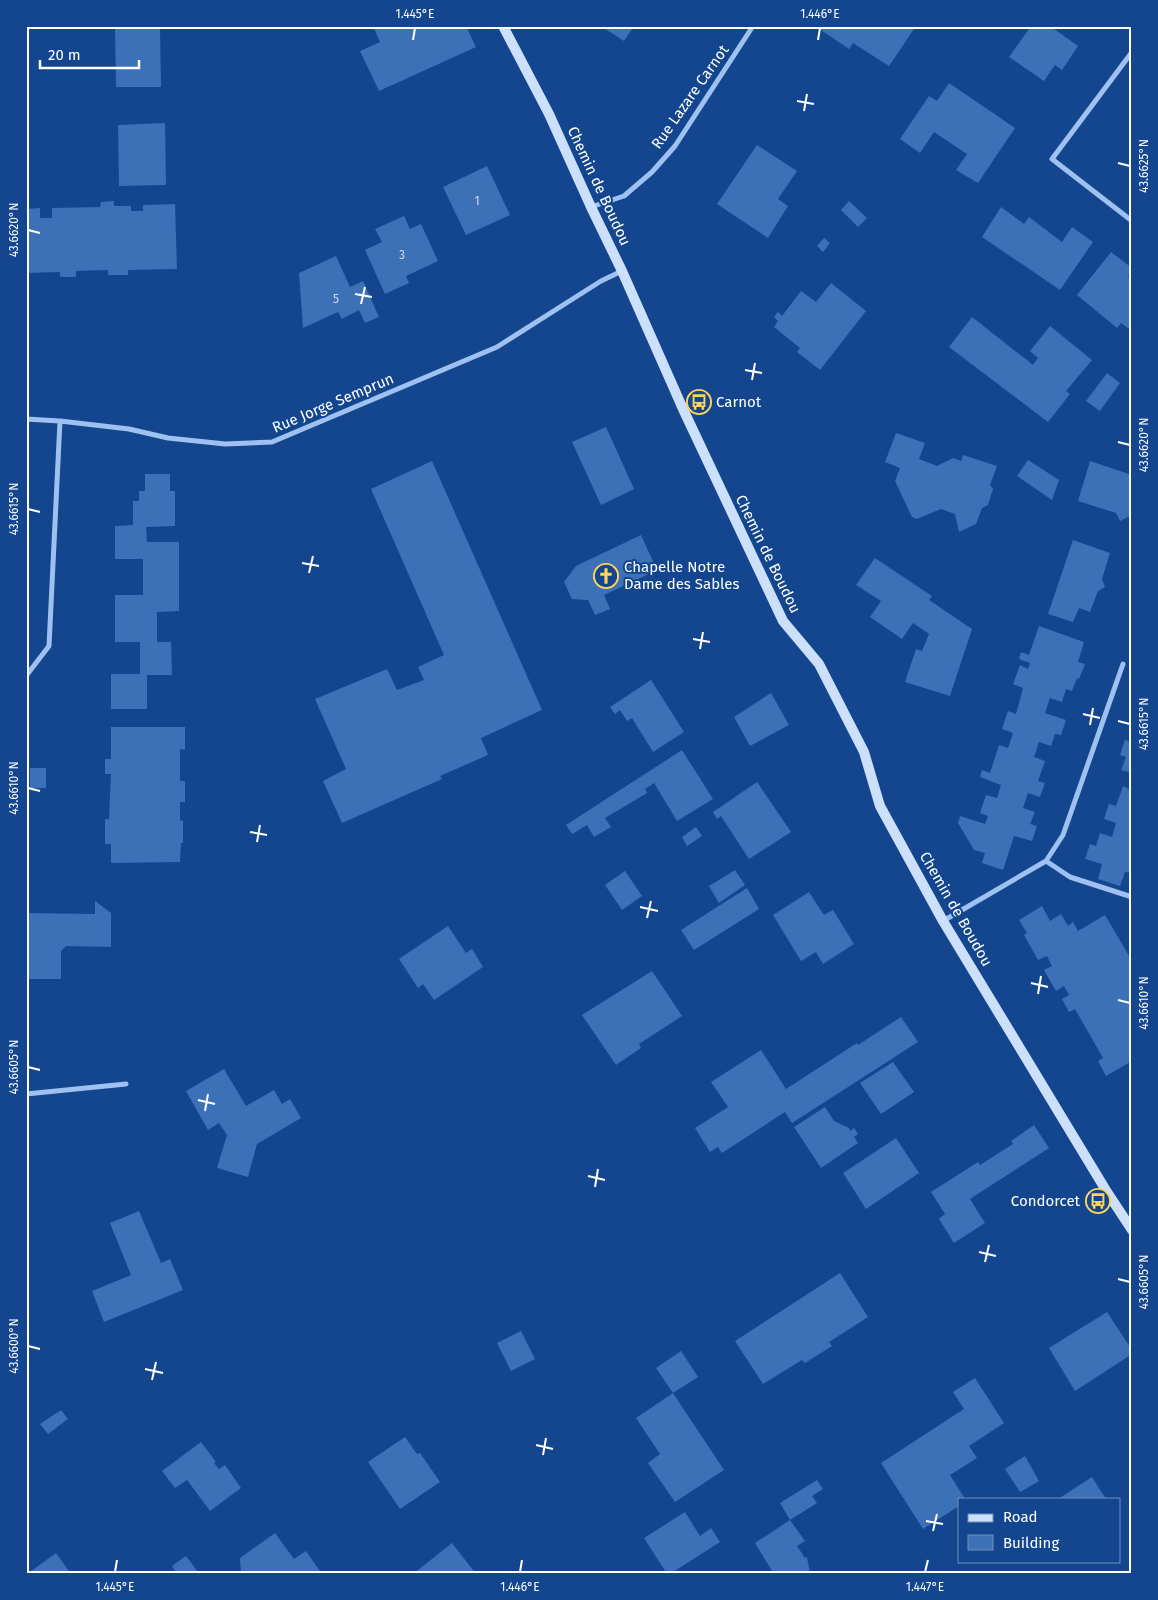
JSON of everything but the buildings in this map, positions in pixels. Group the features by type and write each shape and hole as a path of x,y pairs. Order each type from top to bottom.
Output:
{"street":[{"name":"Chemin de Boudou","path":"503,26 549,114 622,271 683,409 783,621 819,664 864,752 880,806 943,921 1106,1192 1132,1230"},
{"name":"Rue Lazare Carnot","path":"591,207 624,196 652,172 674,146 753,26"},
{"path":"1132,52 1052,159 1132,221"},
{"name":"Rue Jorge Semprun","path":"26,419 129,429 178,439 225,444 272,442 496,347 600,281 622,271"},
{"path":"26,676 49,646 60,421"},
{"path":"943,921 1046,861 1063,835 1123,664"},
{"path":"1046,861 1070,877 1132,897"},
{"path":"26,1094 126,1084"}],"place":[{"name":"Carnot","path":"699,402"},
{"name":"Chapelle Notre Dame des Sables","path":"606,576"},
{"name":"Condorcet","path":"1098,1201"}]}
